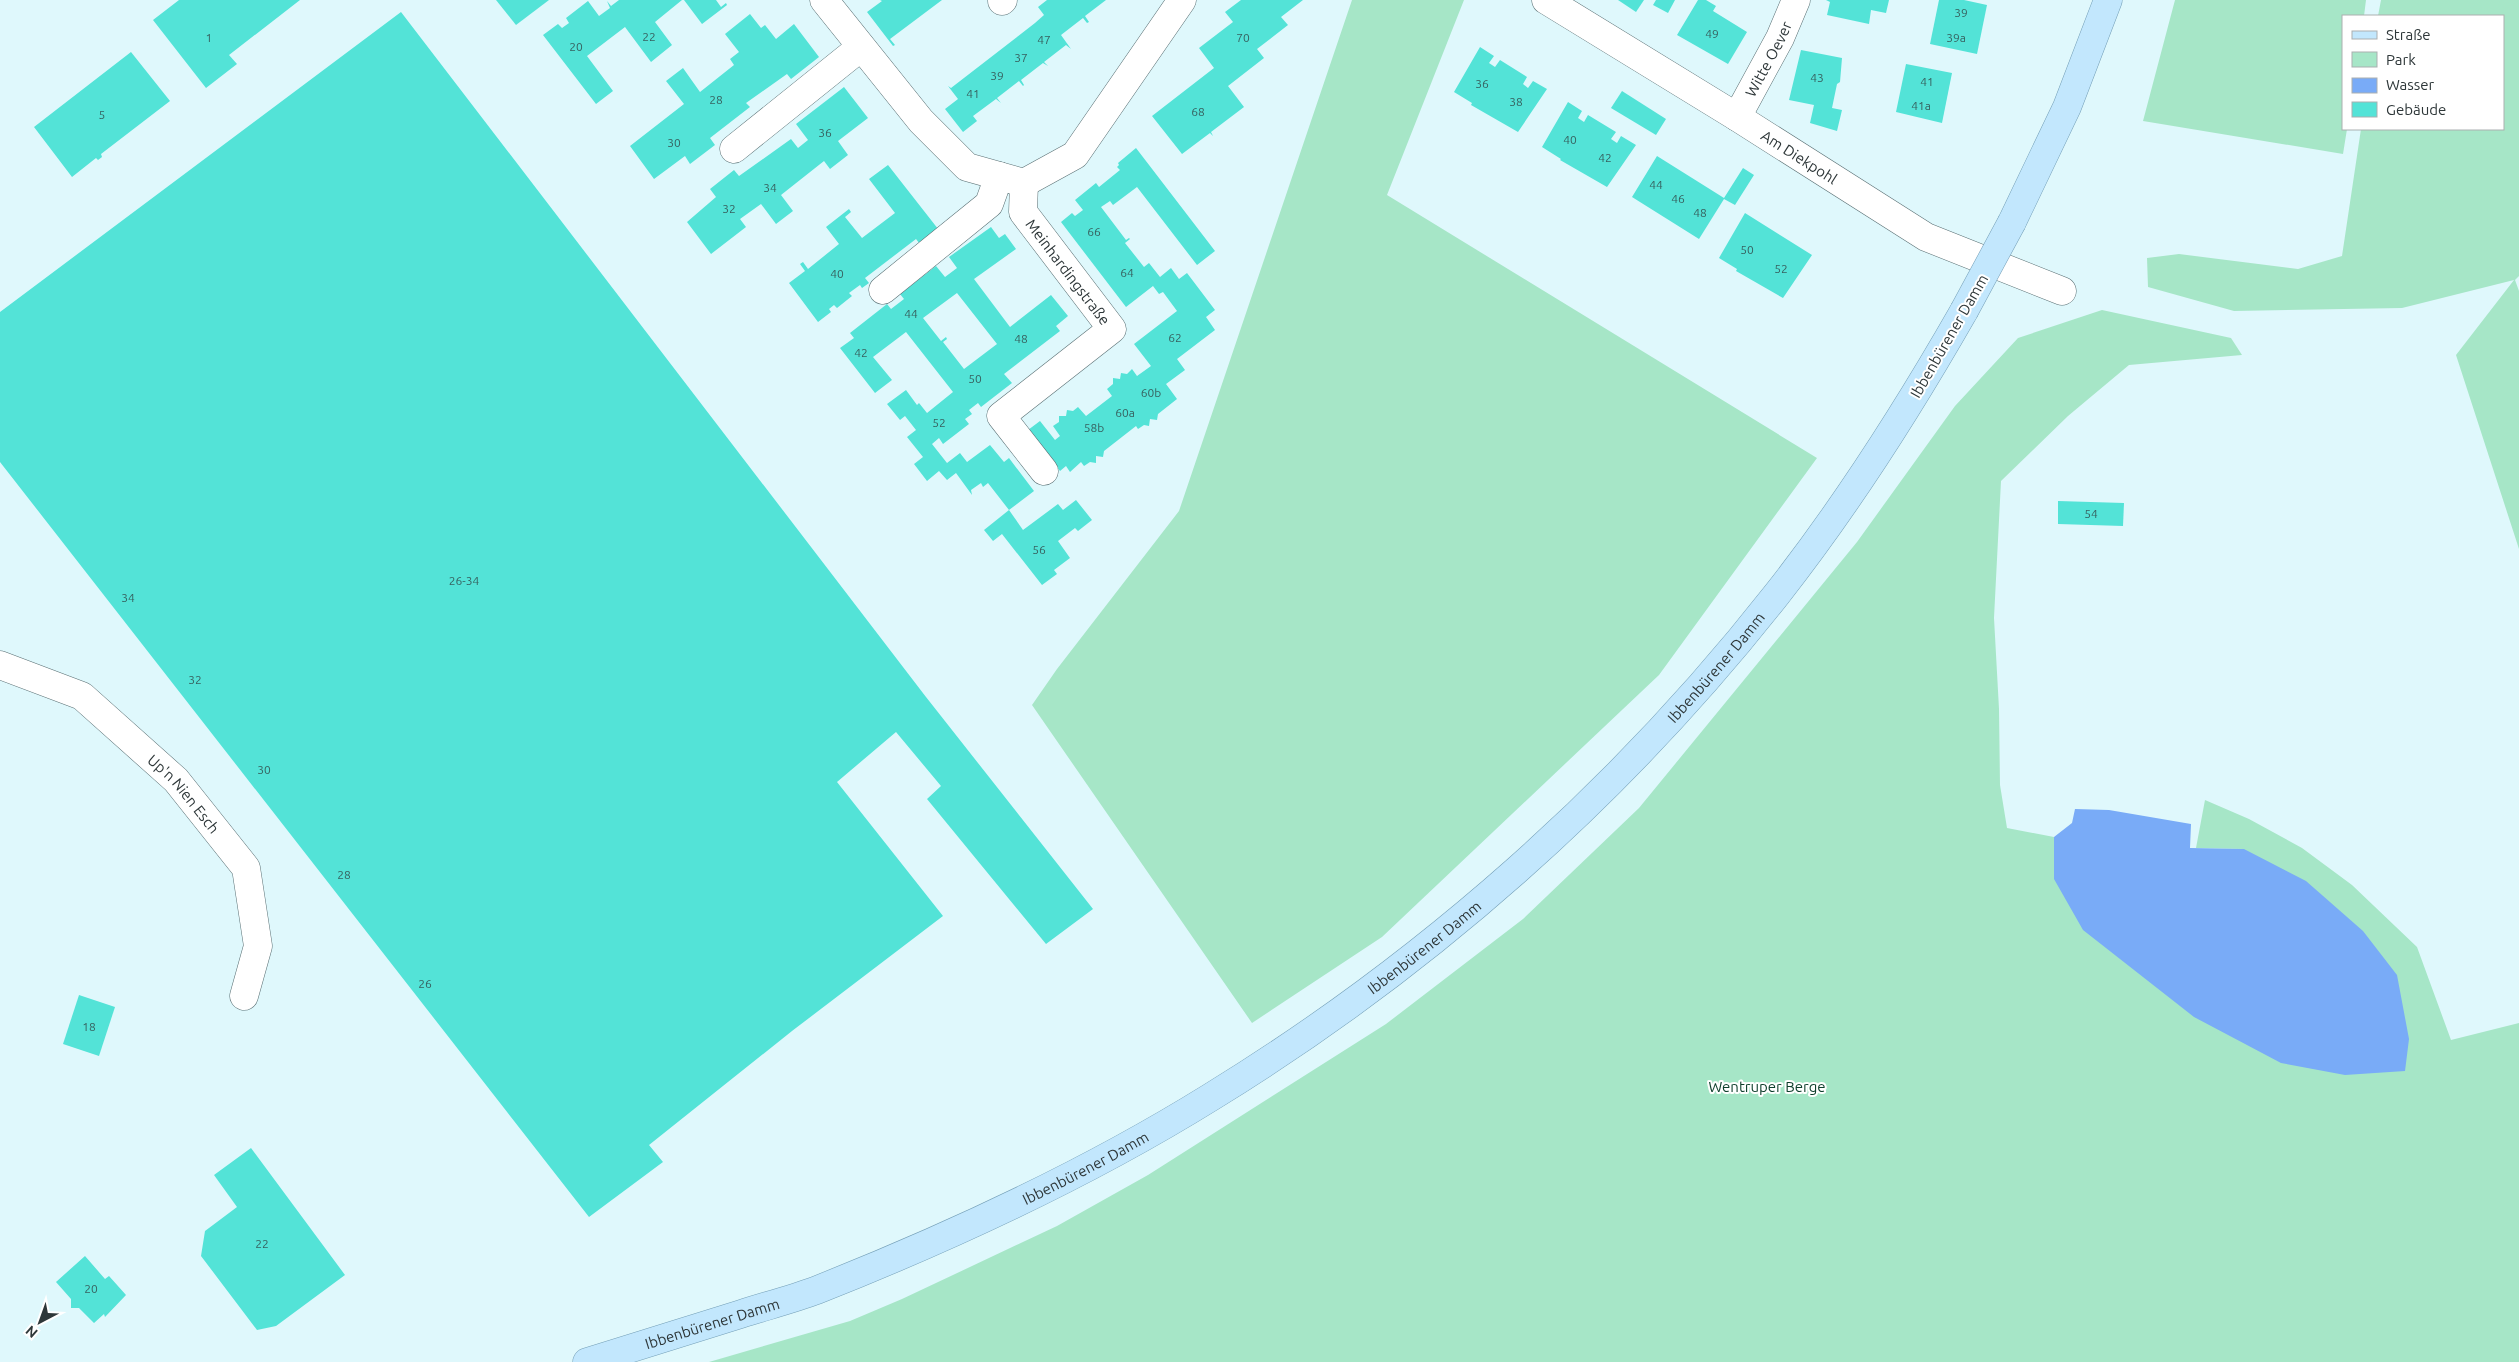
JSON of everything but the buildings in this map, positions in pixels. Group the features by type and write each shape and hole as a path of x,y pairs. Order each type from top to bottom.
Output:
{"main road":[{"name":"Ibbenbürener Damm","path":"587,1362 813,1292 968,1226 1101,1160 1211,1097 1324,1022 1392,972 1508,878 1597,794 1686,701 1776,594 1859,481 1914,398 2012,222 2067,107 2108,0"}],"street":[{"path":"824,0 921,121 967,167 1012,179"},
{"name":"Am Diekpohl","path":"1546,0 1737,117 1926,237 2062,291"},
{"name":"Witte Oever","path":"1737,117 1780,38 1796,0"},
{"path":"883,290 990,204 1012,179 1075,155 1173,3"},
{"path":"734,149 861,47"},
{"name":"Meinhardingstraße","path":"1012,179 1023,212 1112,330 1001,416 1044,471"},
{"name":"Up'n Nien Esch","path":"0,665 82,696 176,780 246,868 258,946 244,996"}],"green space":[{"path":"1352,0 1464,0 1387,195 1817,458 1659,675 1382,937 1252,1023 1032,705 1057,669 1179,511"},
{"path":"2175,0 2366,0 2364,15 2342,15 2342,130 2347,130 2343,154 2143,121"},
{"path":"2381,0 2519,0 2519,276 2515,280 2519,291 2519,549 2456,355 2514,280 2402,308 2234,311 2148,287 2147,258 2179,254 2298,269 2342,256 2361,130 2504,130 2504,15 2378,15"},
{"name":"Wentruper Berge","path":"2102,310 2231,338 2242,355 2129,365 2068,416 2001,481 1994,618 1999,709 2000,785 2007,828 2054,837 2054,879 2244,849 2196,848 2205,800 2249,819 2302,848 2352,885 2417,947 2451,1040 2519,1023 2519,1362 709,1362 850,1321 902,1299 1057,1226 1148,1175 1386,1024 1523,919 1639,808 1857,542 1955,406 2018,338"}],"water":[{"path":"2075,809 2109,810 2191,824 2190,848 2244,849 2306,881 2363,931 2397,975 2409,1039 2405,1071 2345,1075 2281,1063 2194,1017 2083,930 2054,879 2054,837 2072,823"}]}
